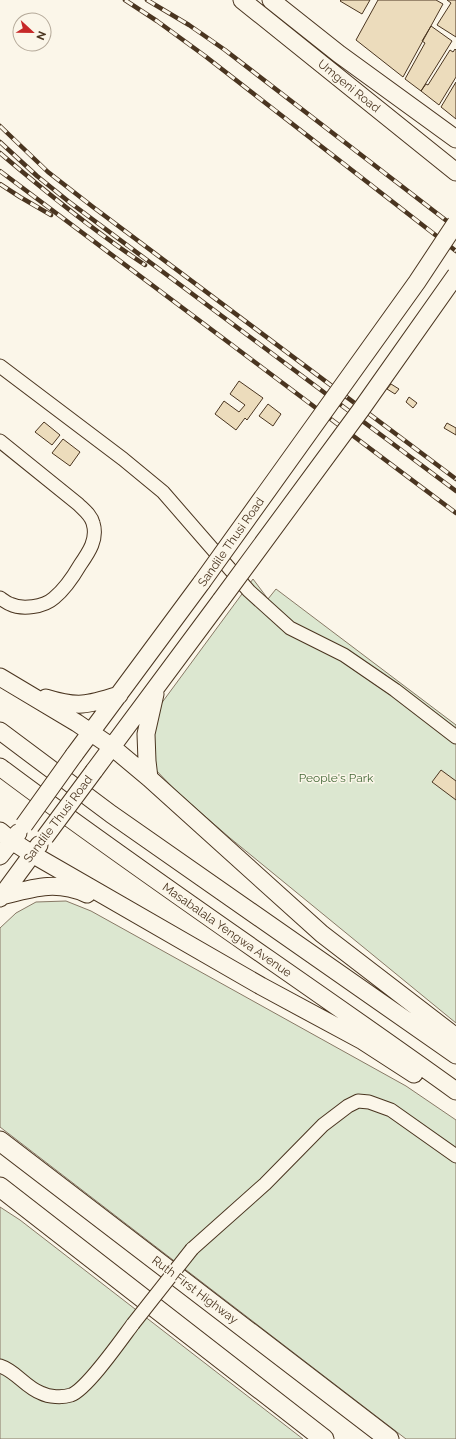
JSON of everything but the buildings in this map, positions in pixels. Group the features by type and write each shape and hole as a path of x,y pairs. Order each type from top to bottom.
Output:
{"highway":[{"name":"Ruth First Highway","path":"0,1141 389,1439"},
{"path":"0,1187 324,1439"}],"main road":[{"name":"Umgeni Road","path":"242,0 456,172"},
{"name":"Umgeni Road","path":"274,1 340,54 456,139"},
{"name":"Sandile Thusi Road","path":"0,856 6,836 24,825 202,582 417,282 456,223"},
{"name":"Sandile Thusi Road","path":"1,897 360,411 456,274"},
{"path":"0,677 91,732 112,747 149,778 322,934 456,1036"},
{"path":"149,778 146,734 157,686"},
{"path":"26,692 73,705 91,704 119,695"},
{"path":"0,731 111,814 456,1055"},
{"name":"Masabalala Yengwa Avenue","path":"0,767 81,828 456,1091"},
{"path":"6,836 32,854 261,986 363,1041 456,1101"},
{"path":"1,897 51,885 66,887 78,890 151,922"}],"street":[{"path":"265,18 274,1"},
{"path":"0,366 123,459 163,492 249,591 290,628 344,655 395,690 456,737"},
{"path":"0,441 90,515 94,523 94,537 91,548 68,584 53,599 40,605 25,607 11,605 0,598"},
{"path":"0,1366 11,1371 27,1385 40,1393 54,1397 71,1395 86,1384 192,1249 259,1189 323,1126 348,1106 358,1101 369,1102 391,1110 456,1156"}],"green space":[{"name":"People's Park","path":"253,579 268,599 276,589 456,725 456,1023 230,838 175,790 154,768 152,738 158,708"},
{"path":"66,901 91,911 406,1086 456,1120 456,1439 406,1439 0,1127 0,928 16,913 36,902"},
{"path":"0,1207 20,1220 303,1439 0,1439"}],"railway":[{"path":"125,0 205,56 456,251"},
{"path":"147,0 189,25 225,50 456,228"},
{"path":"0,126 48,172 93,207 456,479"},
{"path":"0,142 37,176 68,201 456,491"},
{"path":"0,153 35,183 107,239 145,265"},
{"path":"0,171 456,513"},
{"path":"0,184 51,215"}]}
